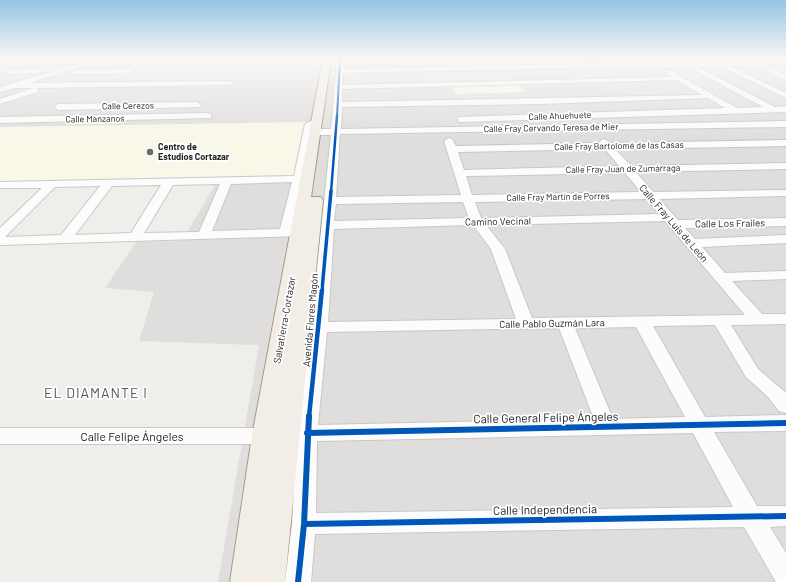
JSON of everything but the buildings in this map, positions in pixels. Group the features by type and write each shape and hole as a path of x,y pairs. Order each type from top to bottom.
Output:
{"main road":[{"name":"Salvatierra-Cortazar","path":"270,582 332,86"},
{"name":"Salvatierra-Cortazar","path":"245,582 292,233 302,176 328,126"}],"street":[{"path":"0,90 13,86"},
{"path":"0,102 48,86"},
{"path":"38,122 85,86"},
{"path":"190,117 201,99 212,86"},
{"path":"449,86 452,94"},
{"path":"337,105 452,94 501,86"},
{"path":"524,86 568,128"},
{"path":"607,86 641,113"},
{"path":"686,86 731,110"},
{"path":"690,86 731,110"},
{"path":"730,86 786,116"},
{"path":"766,86 786,96"},
{"path":"338,87 452,94 541,102 705,97"},
{"name":"Avenida Flores Magón","path":"298,582 304,524 306,433 319,327 329,201 328,126 337,105 338,87"},
{"name":"Calle Ahuehuete","path":"452,94 458,119 786,109"},
{"name":"Calle Cerezos","path":"58,107 201,99"},
{"name":"Calle Manzanos","path":"0,120 38,122 208,116"},
{"path":"443,124 460,173 466,198 477,222 498,249 526,324"},
{"name":"Calle Fray Cervando Teresa de Mier","path":"328,126 443,124 568,128 786,124"},
{"path":"763,125 786,140"},
{"name":"Calle Fray Luis de León","path":"589,127 608,146 758,320"},
{"name":"Calle Fray Bartolomé de las Casas","path":"452,149 786,143"},
{"name":"Calle Fray Juan de Zumárraga","path":"460,173 786,166"},
{"path":"0,185 227,181 302,176"},
{"path":"204,235 227,181"},
{"path":"135,237 169,182"},
{"path":"65,239 109,183"},
{"path":"0,235 52,184"},
{"name":"Calle Fray Martín de Porres","path":"329,201 786,193"},
{"name":"Camino Vecinal","path":"327,225 672,220"},
{"name":"Calle Los Frailes","path":"672,220 786,222"},
{"path":"0,241 292,233"},
{"path":"691,243 786,239"},
{"path":"721,277 786,275"},
{"name":"Calle Pablo Guzmán Lara","path":"319,327 786,319"},
{"path":"720,320 752,373 775,392 786,406"},
{"path":"642,322 750,517 786,576"},
{"path":"565,323 607,427"},
{"name":"Calle General Felipe Ángeles","path":"306,433 786,423"},
{"name":"Calle Felipe Ángeles","path":"0,436 264,436"},
{"name":"Calle Independencia","path":"304,524 786,516"}],"shaded area":[{"path":"0,86 786,86 786,582 218,582 259,345 139,341 154,292 105,288 136,242 182,241 218,180 0,183"},
{"path":"453,86 519,86 525,92 455,94"},
{"name":"Centro de Estudios Cortazar","path":"307,122 295,177 0,184 0,127"}],"cycle path":[{"path":"298,582 304,524 307,433 319,327 338,86"},
{"path":"307,433 786,423"},
{"path":"304,524 786,516"}],"place":[{"name":"Centro de Estudios Cortazar","path":"150,152"}],"district":[{"name":"EL DIAMANTE I","path":"96,393"}]}
